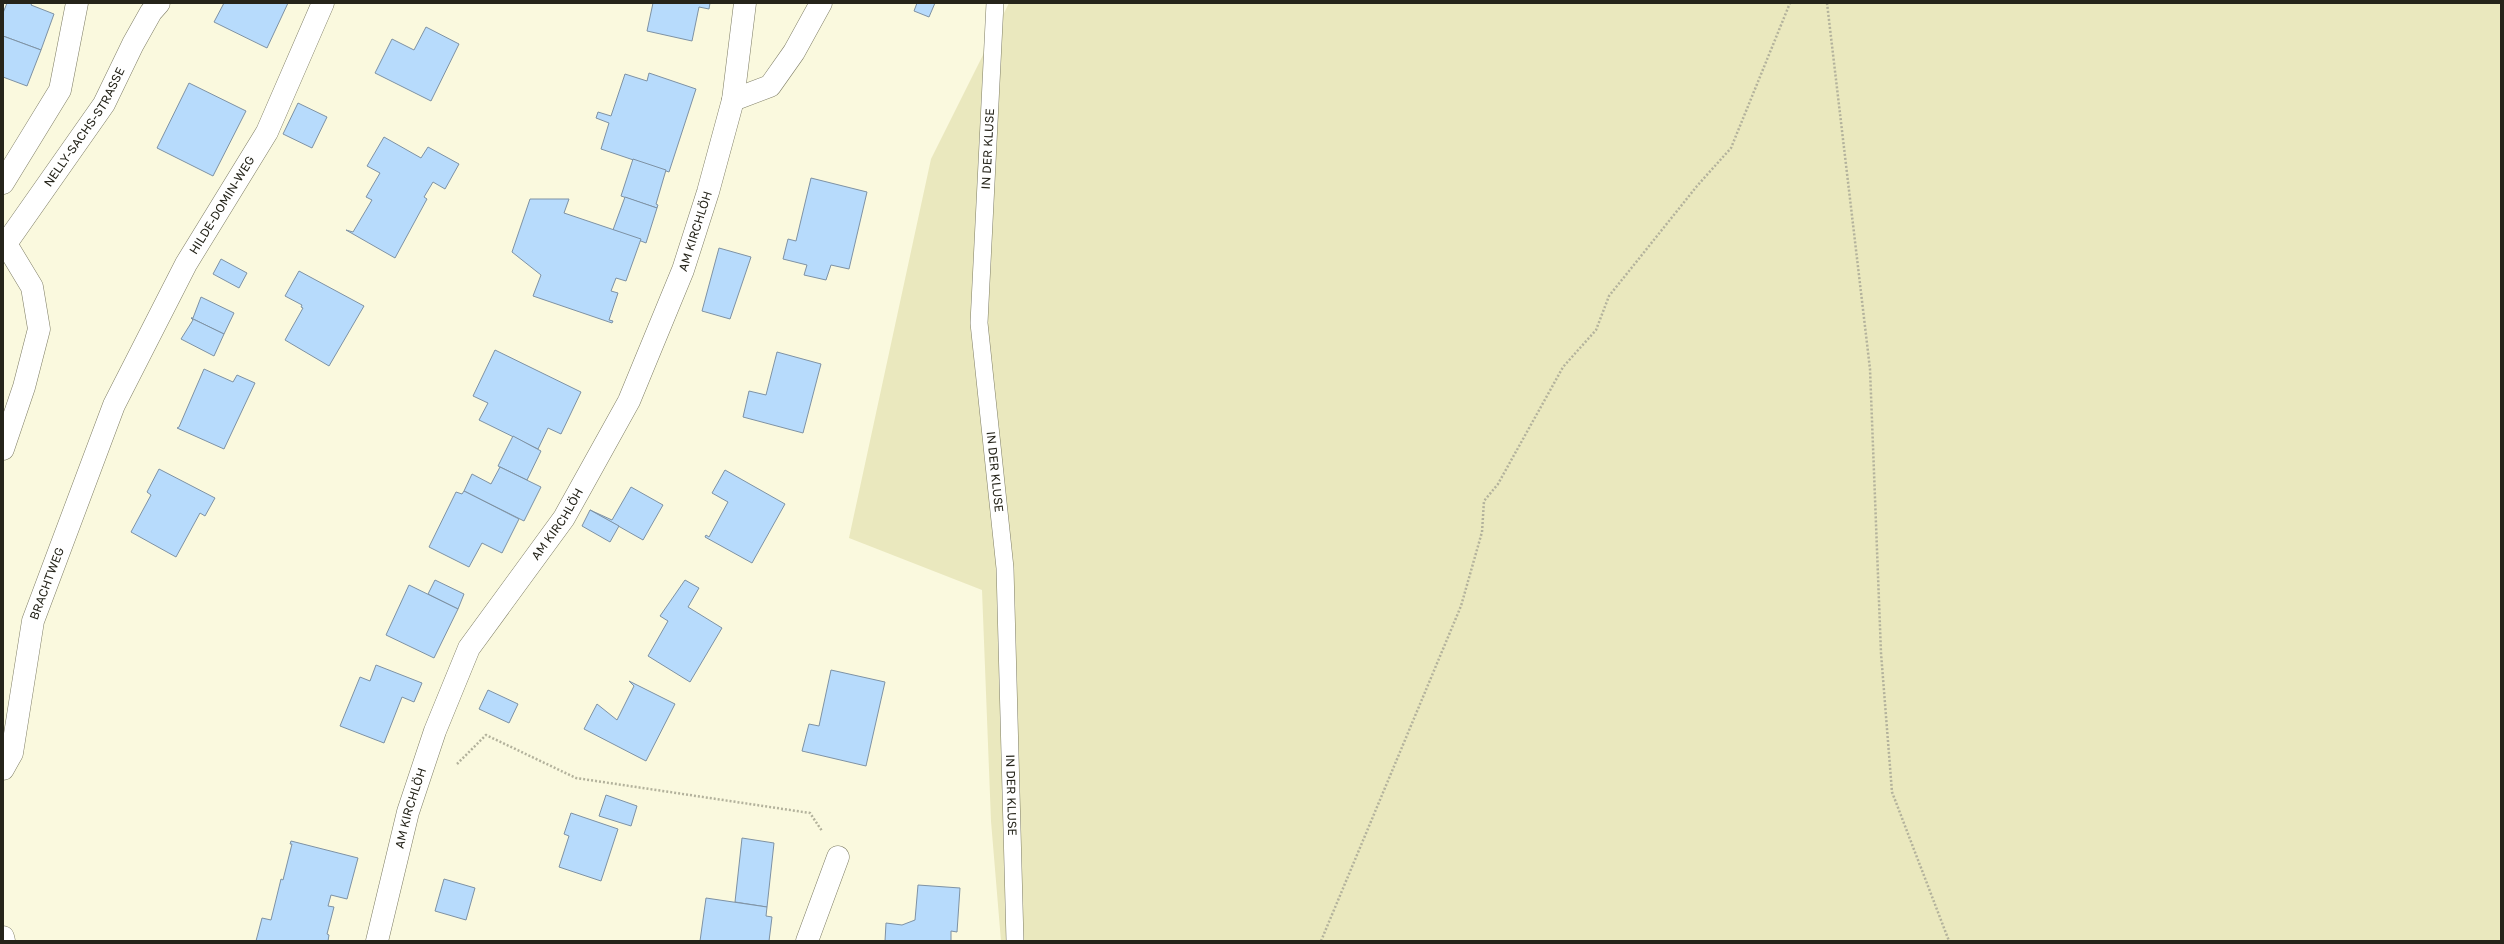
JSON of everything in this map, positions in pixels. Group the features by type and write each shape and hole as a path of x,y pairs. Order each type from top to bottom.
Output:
{"street":[{"path":"3,183 60,90 77,3"},
{"name":"NELLY-SACHS-STRASSE","path":"4,244 104,104 133,44 151,12 159,3"},
{"name":"HILDE-DOMIN-WEG","path":"114,405 186,264 267,132 323,3"},
{"name":"AM KIRCHLÖH","path":"377,941 408,812 435,731 469,648 564,518 629,401 683,270 708,192 733,100 745,3"},
{"path":"733,100 770,86 794,52 821,3"},
{"path":"3,449 24,387 39,329 32,287 4,244"},
{"name":"BRACHTWEG","path":"3,769 12,753 33,621 114,405"},
{"path":"807,941 838,857"},
{"path":"3,937 4,941"}],"lane":[{"name":"IN DER KLUSE","path":"995,3 979,323 1005,568 1015,941"}],"path":[{"path":"1322,941 1461,606 1482,532 1484,501 1498,484 1563,367 1596,330 1609,296 1697,186 1731,148 1790,3"},
{"path":"1827,3 1870,369 1881,652 1892,792 1949,941"},
{"path":"453,768 486,735 576,778 810,813 838,857"}],"shaded area":[{"path":"1009,3 2501,3 2501,941 1001,941 991,821 982,590 849,538 931,159"}],"building":[{"path":"7,3 32,3 31,5 54,14 41,50 3,36 3,13"},
{"path":"224,3 288,3 267,48 214,22"},
{"path":"653,3 710,3 709,9 699,7 692,41 647,31"},
{"path":"917,3 935,3 929,17 914,11"},
{"path":"426,27 459,44 431,101 375,73 392,39 414,50"},
{"path":"3,36 41,50 27,86 3,77"},
{"path":"649,73 696,89 669,172 601,149 609,123 596,118 598,112 611,116 625,74 647,81"},
{"path":"189,83 246,111 213,176 157,148"},
{"path":"298,103 327,117 312,148 283,134"},
{"path":"384,137 421,158 428,147 459,164 445,189 433,182 424,197 427,199 395,258 346,230 353,232 372,200 366,197 380,173 367,166"},
{"path":"633,159 666,170 656,204 658,205 657,208 621,196"},
{"path":"811,178 867,192 849,269 831,265 826,280 804,275 807,265 783,259 788,239 796,241"},
{"path":"625,197 657,208 646,243 613,230"},
{"path":"530,199 569,199 564,213 641,239 626,281 616,278 611,291 618,293 609,320 613,321 612,323 533,296 541,275 512,252"},
{"path":"719,248 751,257 730,319 702,311"},
{"path":"221,259 247,273 239,288 213,274"},
{"path":"299,271 364,306 329,366 285,340 303,308 301,307 302,305 285,296"},
{"path":"201,297 234,313 224,334 191,318 193,318"},
{"path":"191,318 224,334 214,356 181,339 193,320"},
{"path":"495,350 581,392 561,434 548,428 538,449 479,420 488,403 473,396"},
{"path":"777,352 821,364 803,433 743,417 749,391 766,395"},
{"path":"204,369 233,382 237,375 255,383 224,449 177,428 179,427"},
{"path":"513,436 541,451 527,480 498,466"},
{"path":"500,467 541,487 524,521 464,491 472,474 491,484"},
{"path":"159,469 215,498 205,516 200,513 176,557 131,532 151,495 147,492"},
{"path":"725,470 785,504 752,563 705,537 706,535 709,537 728,502 712,493"},
{"path":"631,487 663,505 643,540 590,510 612,520"},
{"path":"464,491 519,519 502,553 482,543 469,567 429,547 456,492 462,494"},
{"path":"590,510 619,526 610,542 582,526"},
{"path":"435,580 464,594 458,609 428,594"},
{"path":"685,580 699,588 688,607 722,628 690,682 648,656 668,621 660,616"},
{"path":"409,585 458,609 434,658 386,635"},
{"path":"376,665 422,683 414,702 402,697 384,743 340,726 360,677 370,681"},
{"path":"831,670 885,682 866,766 802,751 809,724 819,726"},
{"path":"629,681 675,704 646,761 584,729 597,704 617,720 634,686"},
{"path":"488,690 518,704 509,723 479,709"},
{"path":"606,795 637,806 631,826 599,816"},
{"path":"571,813 618,829 601,881 559,867 569,836 564,834"},
{"path":"742,838 774,843 767,907 735,902"},
{"path":"291,841 358,858 347,899 331,895 328,906 334,907 327,934 329,935 328,941 256,941 262,918 271,920 281,879 283,880 292,844 290,844"},
{"path":"444,879 475,888 466,920 435,911"},
{"path":"918,885 960,888 957,932 951,931 951,941 885,941 886,923 902,925 915,920"},
{"path":"706,898 767,907 766,916 772,917 769,941 700,941"}]}
